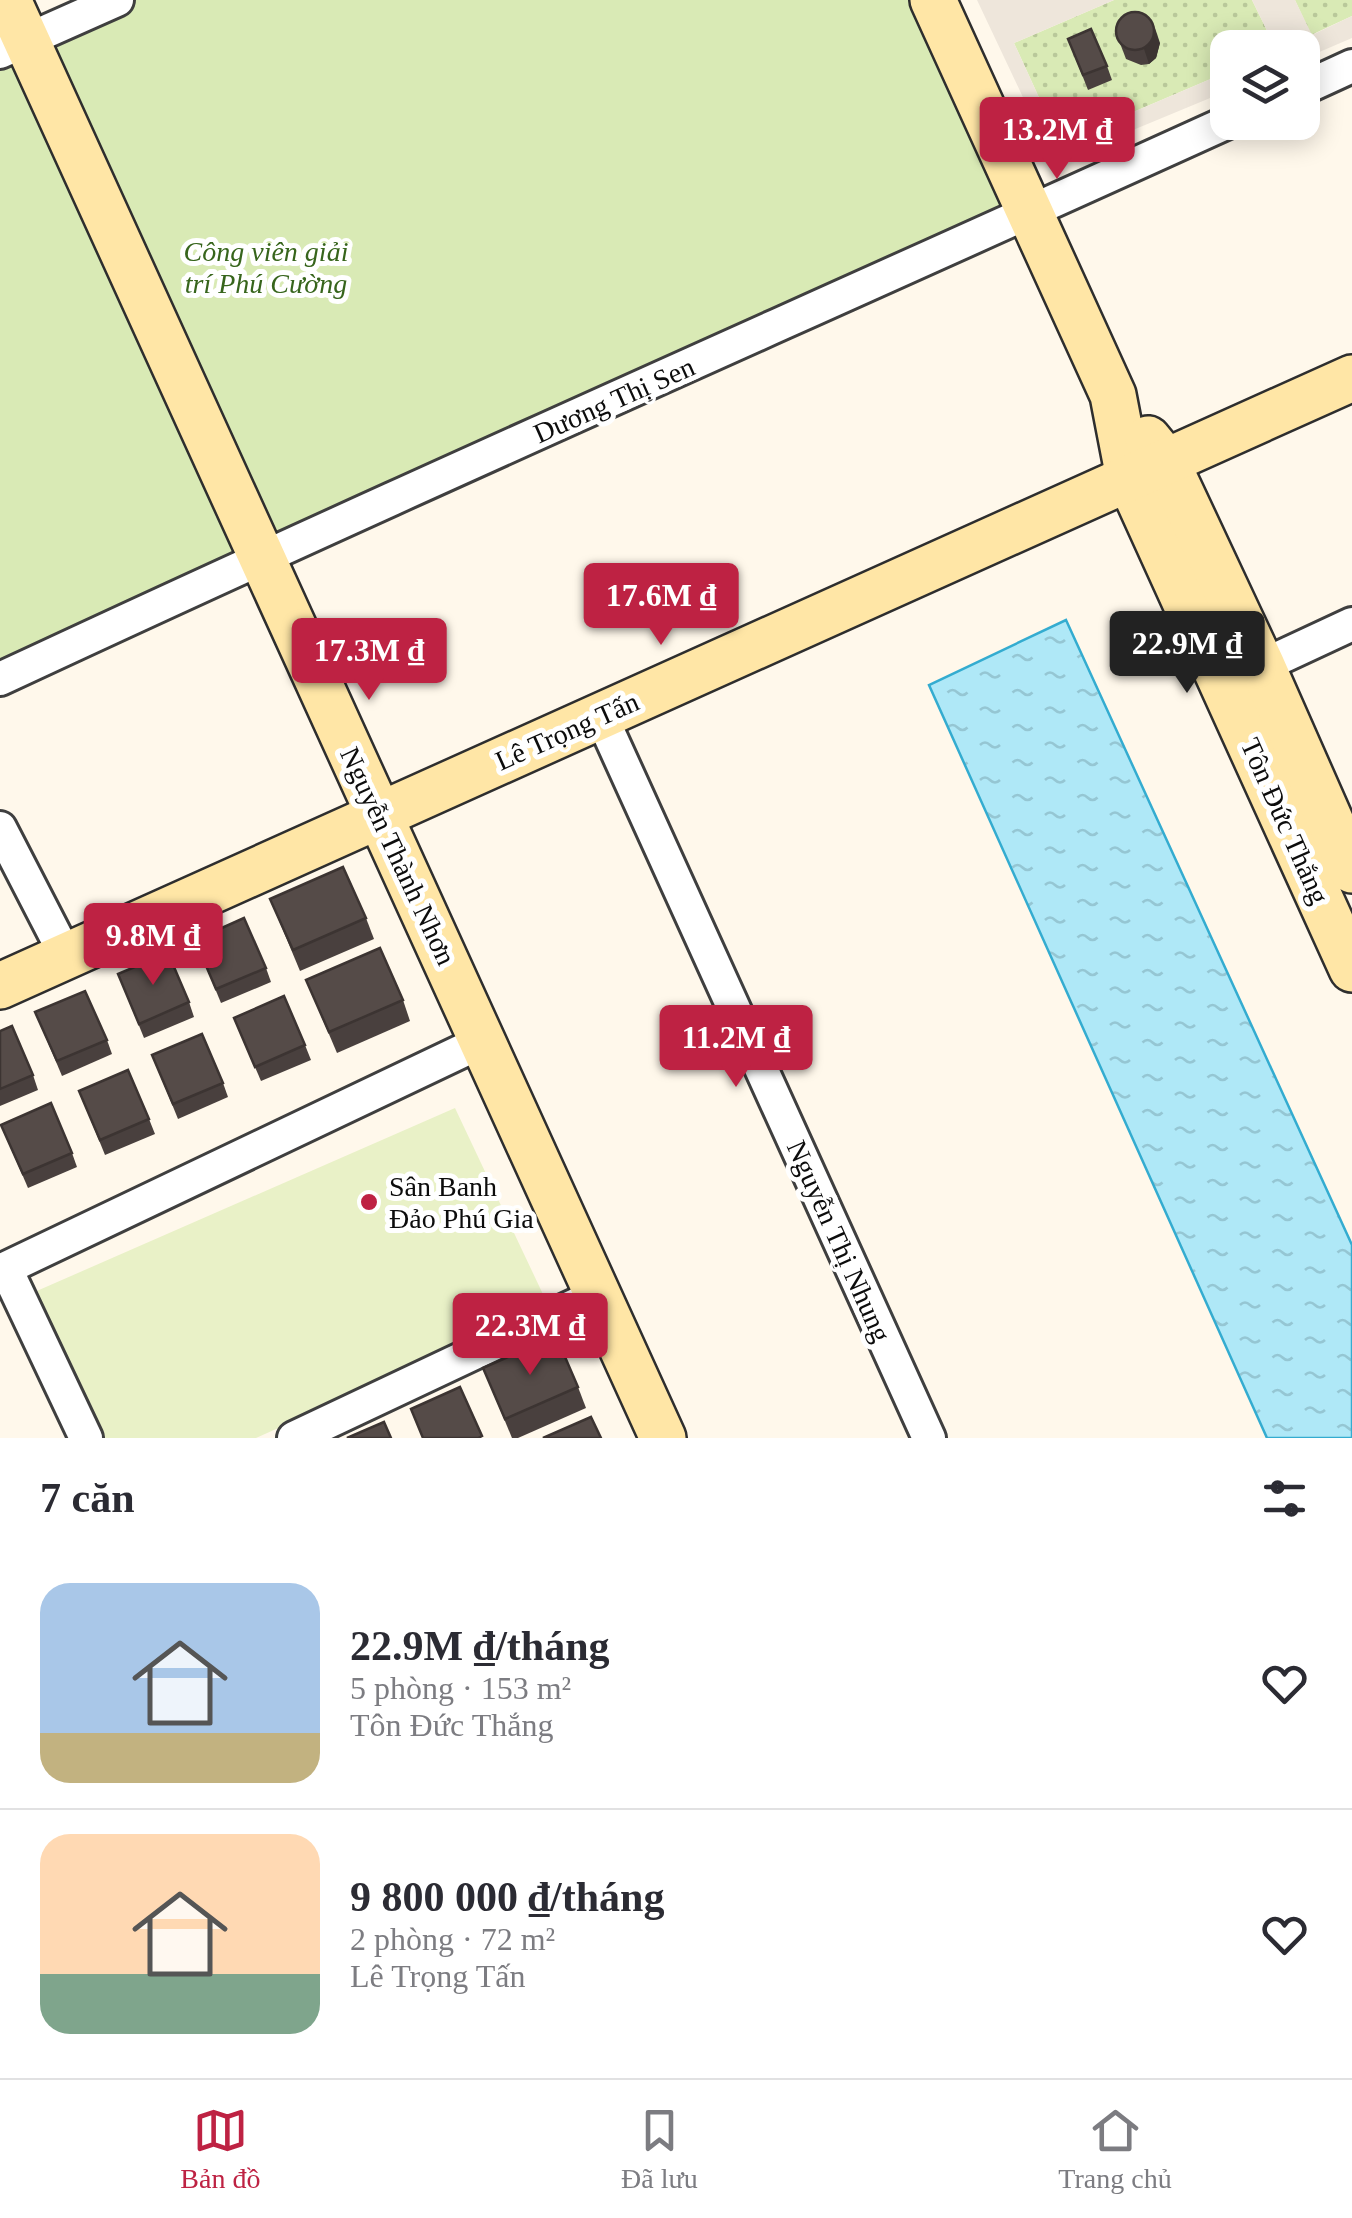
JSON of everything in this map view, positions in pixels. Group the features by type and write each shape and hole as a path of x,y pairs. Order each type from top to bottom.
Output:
{"street":[{"path":"12,31 117,0"},
{"name":"Tôn Đức Thắng","path":"933,0 1148,470 1352,969"},
{"name":"Nguyễn Thành Nhơn","path":"12,31 263,557 663,1438"},
{"path":"1320,80 1352,66"},
{"name":"Dương Thị Sen","path":"0,679 1210,130"},
{"name":"Lê Trọng Tấn","path":"0,986 1352,378"},
{"name":"Tôn Đức Thắng","path":"1148,470 1262,666 1352,870"},
{"path":"1262,666 1352,624"},
{"name":"Nguyễn Thị Nhung","path":"601,716 923,1436"},
{"path":"0,828 66,956"},
{"path":"86,1438 3,1270 483,1040"},
{"path":"294,1438 597,1294"}],"green space":[{"name":"Công viên giải trí Phú Cường","path":"129,0 933,0 1030,214 0,679 0,58"},
{"path":"1114,0 1252,0 1267,30 1210,30 1210,79 1071,135 1047,115 1014,43"},
{"path":"1295,0 1352,0 1352,16 1320,31 1309,30"},
{"name":"Sân Banh Đảo Phú Gia","path":"455,1108 549,1307 256,1438 91,1438 23,1297"}],"shaded area":[{"path":"977,0 1114,0 1014,43 1047,115 1071,135 1210,79 1210,98 1080,152 1056,145 1039,131"},
{"path":"1252,0 1295,0 1310,30 1267,30"},
{"path":"1352,16 1352,38 1320,52 1320,31"}],"water":[{"path":"1066,620 1352,1245 1352,1438 1267,1438 929,685"}],"building":[{"path":"1135,12 1149,17 1154,31 1149,45 1135,50 1121,45 1116,31 1121,17"},
{"path":"1091,29 1107,66 1083,75 1068,39"},
{"path":"343,867 366,918 293,950 270,899"},
{"path":"244,918 266,968 216,989 195,940"},
{"path":"380,948 403,1000 329,1032 306,980"},
{"path":"168,953 189,1002 139,1024 118,974"},
{"path":"85,991 107,1040 57,1061 35,1012"},
{"path":"284,996 305,1045 255,1067 234,1018"},
{"path":"12,1026 33,1075 0,1089 0,1031"},
{"path":"202,1034 223,1083 173,1104 152,1055"},
{"path":"128,1070 149,1119 100,1140 79,1091"},
{"path":"51,1103 72,1153 23,1174 1,1125"},
{"path":"556,1336 578,1387 505,1419 483,1368"},
{"path":"460,1387 482,1436 423,1438 411,1409"},
{"path":"591,1417 601,1438 543,1438"},
{"path":"384,1422 391,1438 347,1438"}],"place":[{"name":"Sân Banh Đảo Phú Gia","path":"369,1202"}]}
